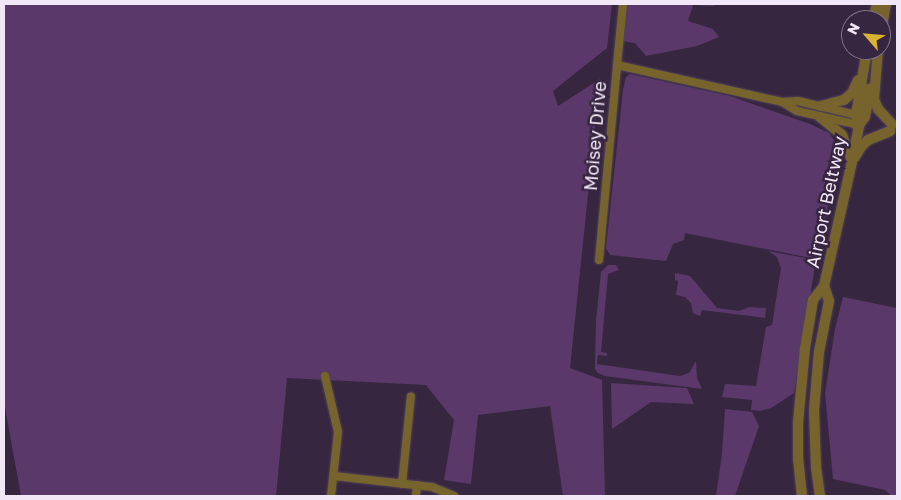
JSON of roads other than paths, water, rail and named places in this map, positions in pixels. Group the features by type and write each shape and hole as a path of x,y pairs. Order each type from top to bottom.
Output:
{"street":[{"path":"617,65 623,4"},
{"path":"852,162 842,135 820,112 844,100 852,93 864,60"},
{"name":"Airport Beltway","path":"860,119 866,60"},
{"name":"Airport Beltway","path":"802,496 798,459 799,387 813,300 824,286 860,119 875,60"},
{"path":"852,162 861,147 868,140 891,128 878,109 874,99 877,60"},
{"name":"Moisey Drive","path":"599,260 617,65 782,102 798,111 820,112 860,119"},
{"name":"Airport Beltway","path":"820,496 816,467 814,410 819,352 830,301 824,286"},
{"path":"325,376 338,432 331,496"},
{"path":"402,484 411,396"},
{"path":"334,476 432,487 454,496"},
{"path":"416,496 417,486"}]}
